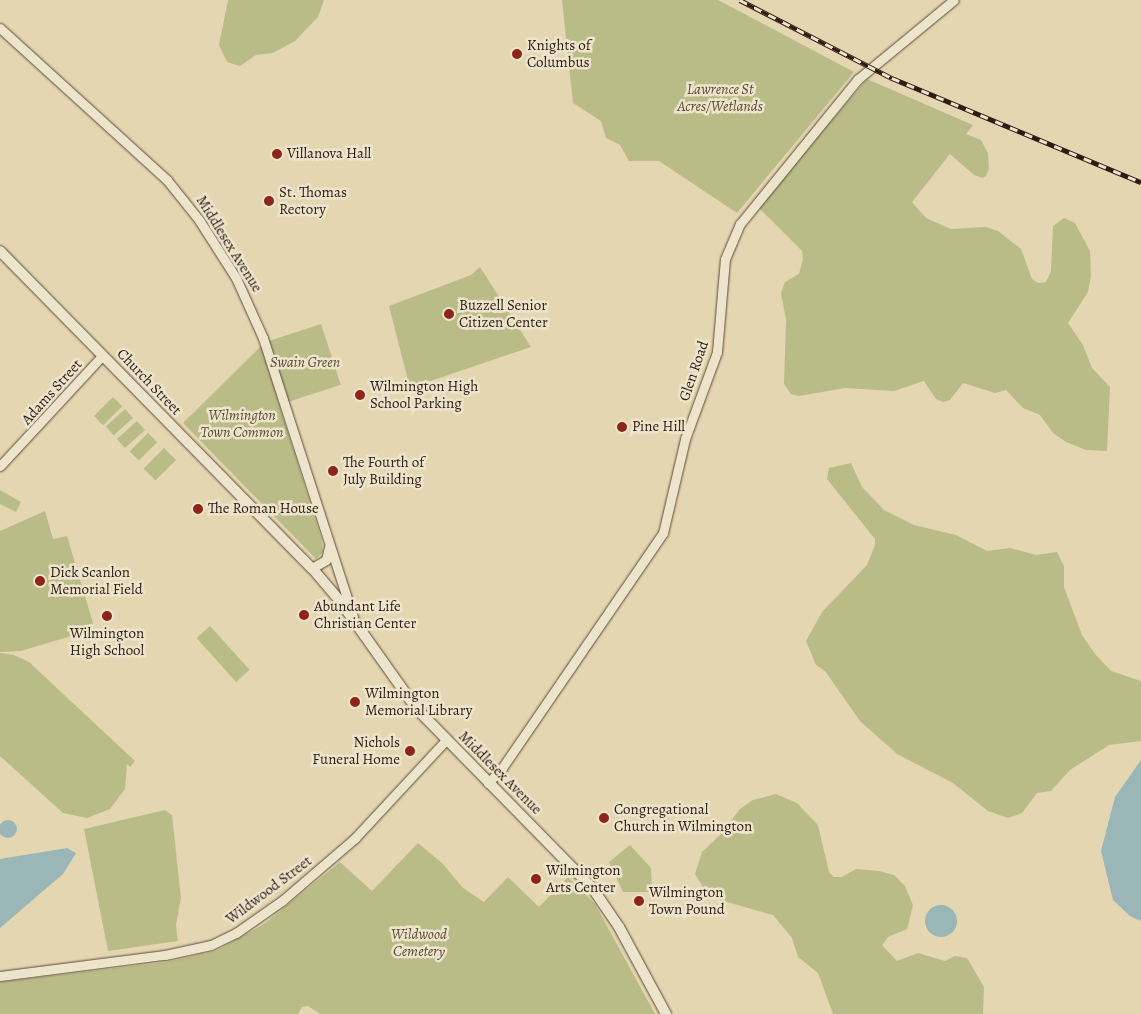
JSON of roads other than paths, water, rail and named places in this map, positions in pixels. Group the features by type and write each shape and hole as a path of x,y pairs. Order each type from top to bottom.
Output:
{"main road":[{"name":"Church Street","path":"0,252 312,568 355,623"},
{"name":"Middlesex Avenue","path":"355,623 389,675 446,740 602,900 666,1014"}],"street":[{"name":"Glen Road","path":"488,783 502,768 663,533 685,438 718,346 725,259 740,224 858,79 954,0"},
{"name":"Middlesex Avenue","path":"0,28 159,172 213,241 255,316 355,623"},
{"name":"Adams Street","path":"0,466 28,440 102,356"},
{"path":"312,568 326,560 329,544"},
{"name":"Wildwood Street","path":"0,976 166,955 211,945 236,933 289,896 348,844 390,804 446,740"}],"water":[{"path":"1141,760 1141,921 1130,916 1113,900 1101,851 1115,797"},
{"path":"8,820 16,825 17,829 12,837 8,838 0,833 -1,829 4,821"},
{"path":"67,848 76,853 63,874 0,928 0,859"},
{"path":"941,905 947,906 952,910 956,915 956,927 952,932 947,936 941,937 935,936 930,932 926,927 925,921 926,915 930,910 935,906"}],"railway":[{"path":"740,0 892,78 1141,182"}],"place":[{"name":"Knights of Columbus","path":"517,54"},
{"name":"Villanova Hall","path":"277,154"},
{"name":"St. Thomas Rectory","path":"269,201"},
{"name":"Buzzell Senior Citizen Center","path":"449,314"},
{"name":"Wilmington High School Parking","path":"360,395"},
{"name":"Pine Hill","path":"622,427"},
{"name":"The Fourth of July Building","path":"333,471"},
{"name":"The Roman House","path":"198,509"},
{"name":"Dick Scanlon Memorial Field","path":"40,581"},
{"name":"Abundant Life Christian Center","path":"304,615"},
{"name":"Wilmington High School","path":"107,616"},
{"name":"Wilmington Memorial Library","path":"355,702"},
{"name":"Nichols Funeral Home","path":"410,751"},
{"name":"Congregational Church in Wilmington","path":"604,818"},
{"name":"Wilmington Arts Center","path":"536,879"},
{"name":"Wilmington Town Pound","path":"639,901"}],"park label":[{"name":"Lawrence St Acres/Wetlands","path":"720,98"},
{"name":"Swain Green","path":"305,363"},
{"name":"Wilmington Town Common","path":"242,424"},
{"name":"Wildwood Cemetery","path":"419,942"}]}
